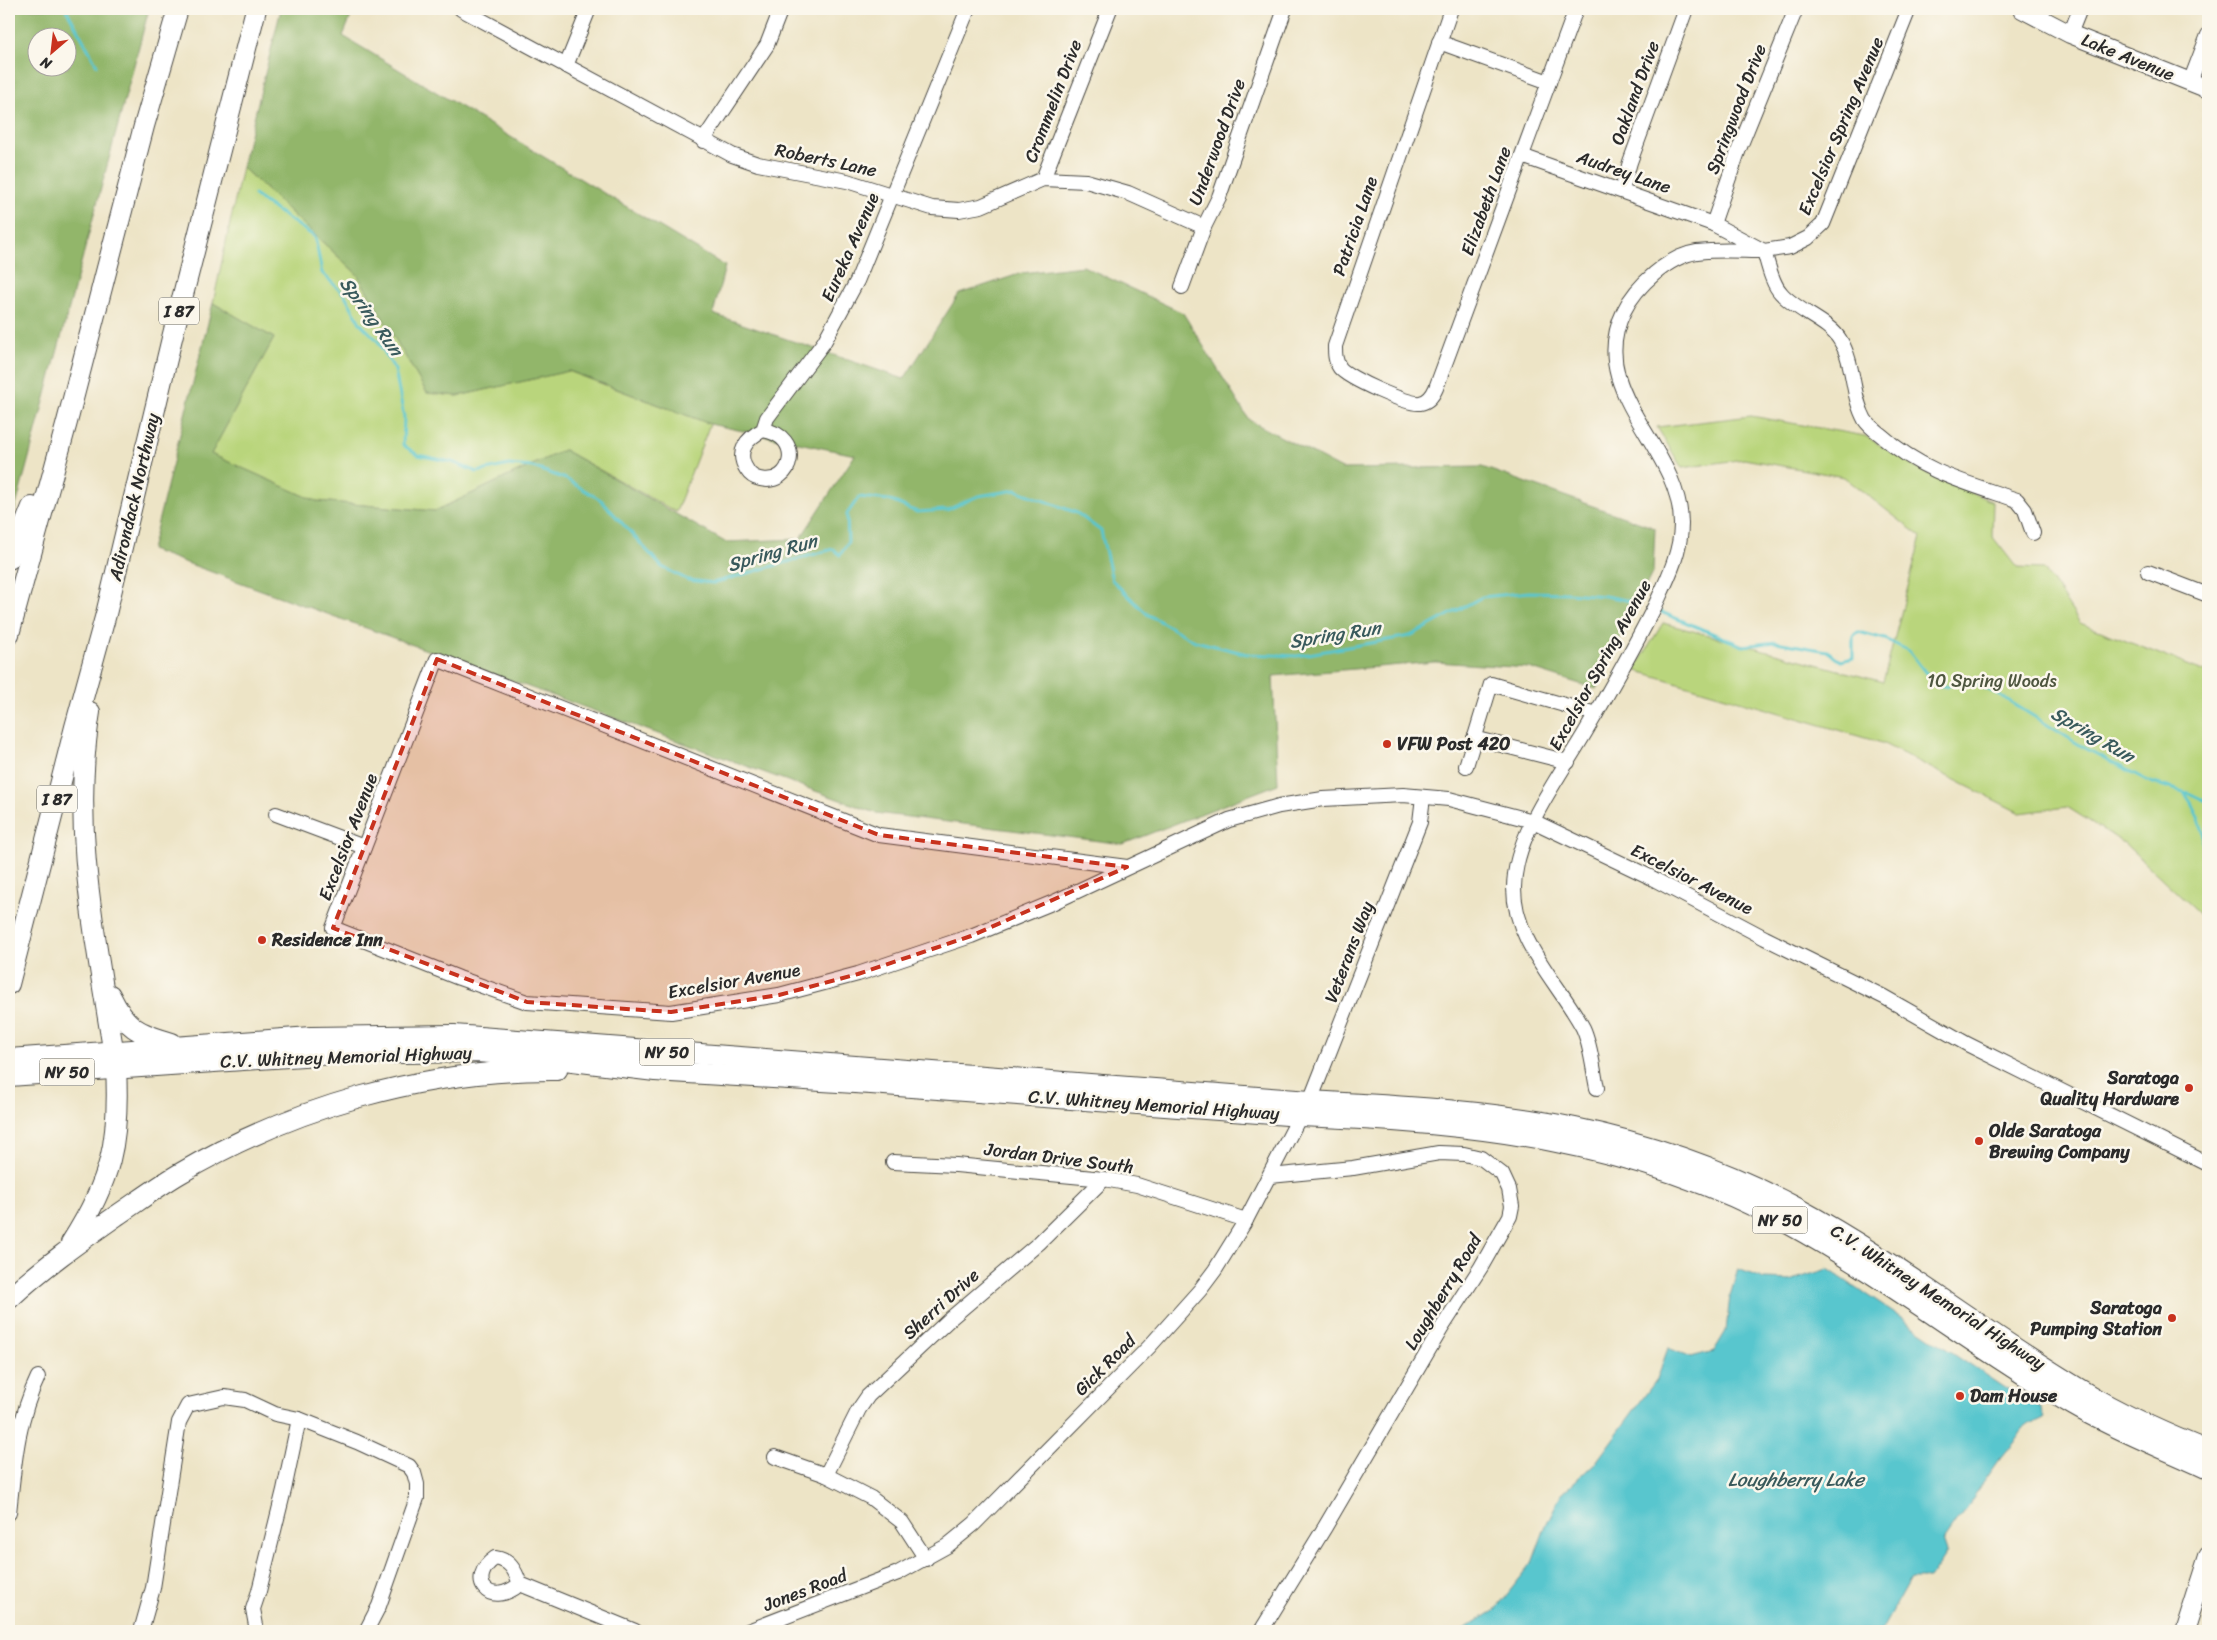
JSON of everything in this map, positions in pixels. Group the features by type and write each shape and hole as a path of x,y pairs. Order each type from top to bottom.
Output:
{"highway":[{"path":"9,634 67,422 144,126 178,9"},
{"name":"Adirondack Northway","path":"9,984 106,614 169,348 256,9"},
{"path":"9,559 18,542 67,422"},
{"path":"66,1251 89,1215 106,1176 113,1154 116,1123 115,1060 84,848 82,773 106,614"},
{"path":"102,978 118,1013 136,1031 143,1035 186,1047"},
{"name":"C.V. Whitney Memorial Highway","path":"115,1060 186,1047 311,1038 454,1035 1305,1109 1528,1135 1604,1151 1688,1179 1762,1211 1817,1240 2076,1407 2139,1439 2208,1469"},
{"name":"C.V. Whitney Memorial Highway","path":"15,1067 115,1060 475,1052 523,1055 655,1071 1305,1109 1425,1108 1530,1120 1612,1137 1707,1167 1796,1208 1849,1238 2098,1399 2176,1438 2208,1451"},
{"path":"9,1299 36,1274 66,1251 158,1188 201,1162 267,1129 327,1107 412,1085 489,1073 526,1070 655,1071"}],"main road":[{"name":"Lake Avenue","path":"2022,9 2070,34 2208,89"},
{"path":"2184,1631 2208,1556"}],"street":[{"name":"Roberts Lane","path":"461,9 703,141 732,155 758,164 847,181 932,208 959,210 981,206 1043,179 1086,181 1128,193 1204,227"},
{"path":"566,66 589,9"},
{"path":"703,141 767,45 781,9"},
{"name":"Eureka Avenue","path":"765,424 824,342 842,312 893,195 968,9"},
{"name":"Crommelin Drive","path":"1043,179 1110,9"},
{"name":"Underwood Drive","path":"1182,287 1204,227 1219,197 1285,9"},
{"name":"Patricia Lane","path":"1425,402 1412,403 1347,375 1335,358 1335,346 1451,9"},
{"name":"Elizabeth Lane","path":"1425,402 1431,397 1436,388 1576,9"},
{"name":"Oakland Drive","path":"1622,190 1630,162 1686,9"},
{"name":"Springwood Drive","path":"1713,224 1739,149 1796,9"},
{"name":"Excelsior Spring Avenue","path":"1597,1088 1584,1032 1529,944 1515,908 1514,885 1518,859 1525,836 1624,665 1670,574 1680,542 1681,523 1678,493 1669,472 1632,411 1616,370 1614,344 1617,325 1638,287 1670,263 1694,252 1720,250 1764,251 1790,247 1808,238 1823,224 1909,9"},
{"path":"2070,34 2080,9"},
{"path":"2190,82 2208,35"},
{"path":"1439,42 1549,82"},
{"name":"Audrey Lane","path":"1522,156 1622,190 1713,224"},
{"path":"1713,224 1764,251 1779,292 1793,305 1828,328 1840,339 1848,360 1856,396 1866,421 1897,450 1928,469 2017,500 2025,510 2033,532"},
{"path":"2148,572 2208,595"},
{"name":"Excelsior Avenue","path":"1127,867 878,836 436,659 334,928 459,978 527,1002 671,1012 779,995 858,974 970,936 1054,902 1229,820 1279,806 1323,798 1364,795 1403,795 1449,799 1533,821 1648,876 1765,938 1884,997 1967,1044 2208,1164"},
{"path":"1466,766 1491,684 1596,714"},
{"path":"1474,738 1568,762"},
{"name":"Veterans Way","path":"1305,1109 1420,822 1423,797"},
{"path":"276,814 364,847"},
{"name":"Gick Road","path":"875,1583 926,1559 947,1546 974,1524 1149,1347 1200,1290 1215,1270 1246,1220 1305,1109"},
{"name":"Loughberry Road","path":"1260,1631 1325,1527 1441,1329 1481,1267 1510,1216 1512,1206 1509,1189 1502,1174 1481,1158 1464,1154 1439,1153 1353,1168 1270,1176"},
{"name":"Jordan Drive South","path":"893,1162 956,1164 1104,1179 1137,1185 1246,1220"},
{"name":"Sherri Drive","path":"826,1475 859,1409 868,1396 951,1318 1039,1243 1104,1179"},
{"path":"9,1513 16,1446 29,1397 38,1377"},
{"path":"141,1631 153,1588 179,1422 188,1405 224,1397 245,1400 275,1414 299,1419 401,1460 414,1473 417,1484 415,1507 379,1606 366,1631"},
{"path":"257,1631 253,1609 282,1499 299,1419"},
{"path":"775,1457 826,1475 870,1498 902,1522 926,1559"},
{"name":"Jones Road","path":"748,1631 875,1583"},
{"path":"520,1584 634,1631"}],"highlighted area":[{"path":"437,659 879,835 1127,867 971,936 858,974 779,995 671,1012 527,1002 333,928"}],"green space":[{"path":"9,9 149,9 12,521 9,526"},
{"path":"281,9 354,9 343,36 725,266 713,314 904,379 959,294 1022,273 1083,266 1183,313 1249,420 1342,469 1482,467 1655,528 1653,571 1596,689 1529,668 1435,662 1273,676 1278,784 1123,844 876,813 151,550 213,303 274,338 211,454 316,501 435,511 564,450 725,542 800,539 855,455 710,424 569,371 458,396 427,393 357,274 242,167"},
{"path":"242,167 357,274 427,393 458,396 568,371 710,424 676,512 564,450 435,511 316,501 211,454 274,338 213,303"},
{"name":"10 Spring Woods","path":"1751,416 1865,436 1924,472 1993,502 1992,536 2017,568 2044,569 2080,623 2208,673 2208,922 2124,843 2067,807 2020,813 1882,743 1634,670 1663,623 1883,682 1921,537 1844,477 1744,459 1682,468 1657,427"}],"water":[{"name":"Loughberry Lake","path":"1738,1269 1764,1279 1792,1280 1828,1269 2004,1387 2039,1407 2044,1418 2027,1426 2000,1459 1944,1539 1948,1551 1928,1579 1910,1579 1881,1631 1461,1631 1494,1611 1532,1563 1546,1525 1561,1494 1596,1462 1657,1379 1668,1348 1691,1357 1714,1351 1726,1331 1730,1296"}],"waterway":[{"name":"Spring Run","path":"66,9 97,65"},
{"name":"Spring Run","path":"254,195 315,237 322,273 345,295 360,323 377,340 395,370 404,417 403,445 418,455 452,462 477,472 509,465 533,467 566,479 601,500 662,567 688,580 713,583 833,549 840,555 848,542 847,514 859,497 889,500 917,512 947,510 978,496 1016,490 1077,513 1101,531 1112,580 1147,614 1195,641 1247,654 1297,656 1410,636 1482,597 1529,592 1569,593 1605,596 1636,602"},
{"name":"Spring Run","path":"1661,612 1743,646 1776,642 1827,651 1841,661 1853,658 1853,636 1858,632 1885,639 1909,651 1925,672 1941,686 1976,684 2001,696 2083,747 2150,782 2191,794 2208,802"},
{"path":"2185,793 2200,824 2203,845"}],"place":[{"name":"VFW Post 420","path":"1387,744"},
{"name":"Residence Inn","path":"262,940"},
{"name":"Saratoga Quality Hardware","path":"2189,1088"},
{"name":"Olde Saratoga Brewing Company","path":"1979,1141"},
{"name":"Saratoga Pumping Station","path":"2172,1318"},
{"name":"Dam House","path":"1960,1396"}]}
